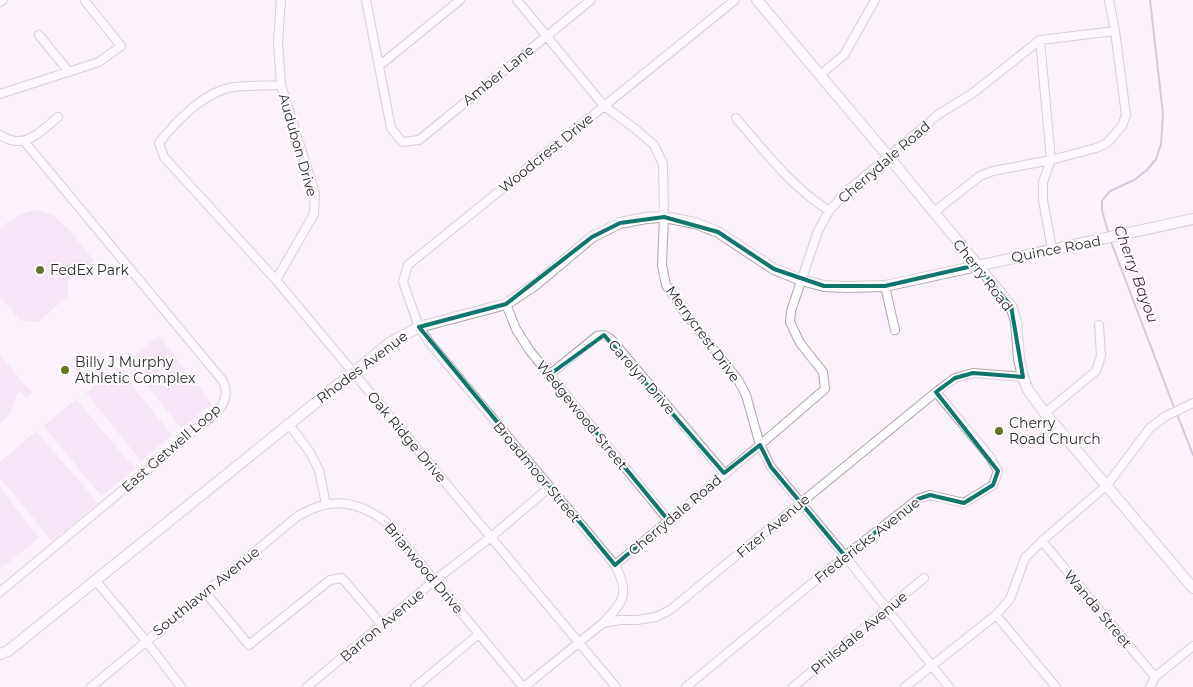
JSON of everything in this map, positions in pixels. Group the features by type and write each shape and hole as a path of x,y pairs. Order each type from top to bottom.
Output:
{"main road":[{"name":"Cherry Road","path":"758,0 1010,306 1016,321 1018,359 1028,390 1193,588"},
{"name":"Rhodes Avenue","path":"0,654 8,651 96,581 288,423 391,342 419,327 506,304 534,285 592,237 620,224 646,218 664,217 695,223 718,232 774,269 801,280 824,286 885,286 977,265"},
{"name":"Quince Road","path":"977,265 1193,219"}],"street":[{"name":"Audubon Drive","path":"276,280 314,214 315,193 281,85 278,42 282,0"},
{"path":"366,0 379,66 460,0"},
{"name":"Merrycrest Drive","path":"517,0 604,106 654,145 663,164 664,217 662,265 666,285 684,313 738,380 746,395 760,445 770,467 845,556 949,687"},
{"name":"Amber Lane","path":"379,66 392,128 402,142 419,140 591,0"},
{"name":"Woodcrest Drive","path":"419,327 403,282 408,265 735,0"},
{"path":"820,75 844,55 875,0"},
{"path":"934,212 980,176 994,171 1051,160 1096,148 1107,143 1122,126 1126,115 1109,0"},
{"path":"0,92 99,62 122,46 85,1"},
{"path":"1052,249 1043,200 1043,182 1051,160 1040,40 1115,31"},
{"path":"39,35 69,72"},
{"name":"Cherrydale Road","path":"615,565 825,389 823,372 800,343 790,322 791,311 818,231 829,211 847,191 888,156 940,114 973,93 1040,40"},
{"name":"Oak Ridge Drive","path":"281,85 232,88 209,96 172,126 159,142 164,157 276,280 616,687"},
{"path":"0,135 12,141 24,141 40,132 58,116"},
{"path":"736,118 790,180 808,197 829,211"},
{"name":"East Getwell Loop","path":"0,592 219,410 226,395 222,381 24,141"},
{"path":"885,286 895,330"},
{"name":"Wedgewood Street","path":"506,304 516,329 530,351 668,520"},
{"path":"1046,413 1096,372 1101,356 1099,325"},
{"name":"Broadmoor Street","path":"419,327 429,342 615,565 623,580 624,592 616,609 603,623"},
{"name":"Carolyn Drive","path":"549,375 596,336 604,334 611,339 724,473"},
{"name":"Fizer Avenue","path":"524,687 603,623 656,617 670,610 955,378 973,373 1023,377"},
{"name":"Fredericks Avenue","path":"686,687 918,498 930,495 964,503 994,485 998,471 990,457 936,392"},
{"path":"905,687 996,614 1010,599 1025,558 1107,485 1150,428 1166,416 1193,403"},
{"path":"288,423 308,451 318,470 326,504"},
{"name":"Barron Avenue","path":"307,687 435,580 550,488"},
{"name":"Briarwood Drive","path":"326,504 351,504 370,510 386,521 524,687"},
{"name":"Southlawn Avenue","path":"91,687 298,516 313,507 326,504"},
{"name":"Wanda Street","path":"1042,541 1155,677"},
{"path":"205,592 249,645 330,580 342,578 382,625"},
{"name":"Philsdale Avenue","path":"793,687 924,578"},
{"path":"96,581 181,687"},
{"path":"996,614 1056,687"},
{"path":"415,687 479,634"},
{"path":"1150,687 1155,677 1193,646"}],"highlighted area":[{"path":"664,217 718,232 774,269 824,286 885,286 977,265 1011,306 1023,377 973,373 955,378 936,392 998,471 993,485 964,503 930,495 918,499 845,556 771,467 760,445 724,473 604,335 549,375 668,520 615,565 419,327 506,304 592,237 620,223"}],"shaded area":[{"name":"FedEx Park","path":"40,210 53,215 67,228 94,260 68,281 68,296 38,322 20,320 0,297 0,228 18,216"},
{"path":"159,336 212,404 181,428 127,361"},
{"path":"0,355 32,393 26,398 20,391 9,414 0,423"},
{"path":"118,368 172,435 141,461 86,393"},
{"path":"76,399 135,469 101,496 44,426"},
{"path":"36,431 98,503 52,541 0,478 0,462"},
{"path":"0,487 39,538 0,569"}],"waterway":[{"name":"Cherry Bayou","path":"1109,235 1102,210 1102,201 1110,191 1134,180 1147,170 1156,159 1161,144 1163,114 1150,0"},
{"name":"Cherry Bayou","path":"1111,242 1175,410"},
{"name":"Cherry Bayou","path":"1177,414 1193,455"}],"place":[{"name":"FedEx Park","path":"40,270"},
{"name":"Billy J Murphy Athletic Complex","path":"65,370"},
{"name":"Cherry Road Church","path":"999,431"}]}
